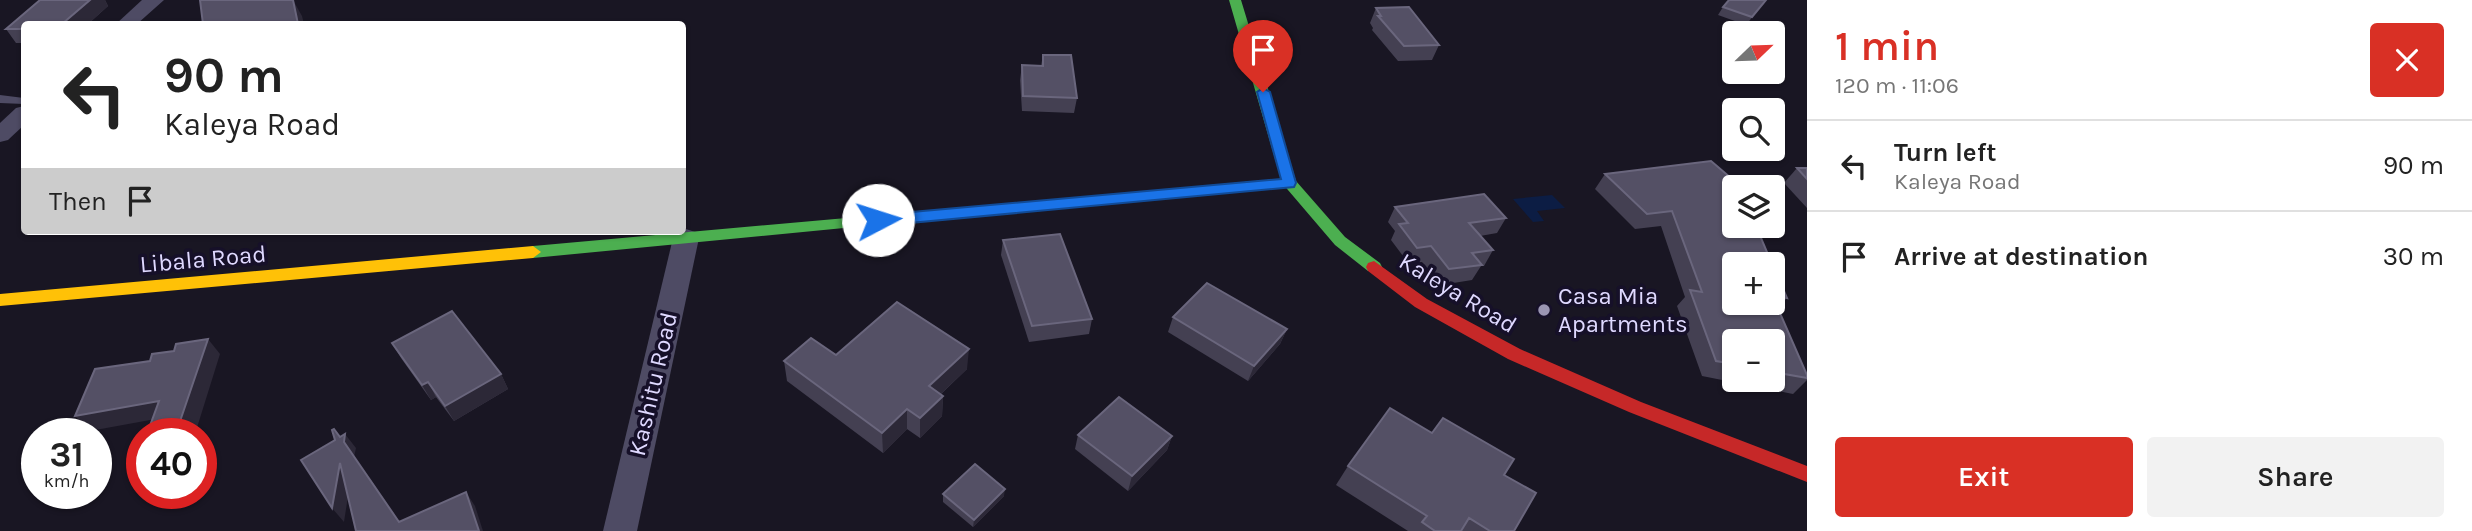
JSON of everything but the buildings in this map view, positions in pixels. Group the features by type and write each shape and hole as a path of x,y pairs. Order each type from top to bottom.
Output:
{"street":[{"path":"130,21 154,0"},
{"name":"Kaleya Road","path":"1235,0 1289,183 1340,241 1420,303 1514,354 1635,407 1807,474"},
{"name":"Libala Road","path":"0,300 1289,183"},
{"name":"Kashitu Road","path":"620,531 686,238"}],"lane":[{"path":"0,99 21,101"}],"water":[{"path":"1552,195 1565,208 1537,211 1544,221 1533,222 1513,199"}],"traffic: fast":[{"path":"1235,0 1289,183 1340,241 1374,267"},
{"path":"533,252 880,220"}],"traffic: slow":[{"path":"880,220 1289,183"},
{"path":"0,300 533,252"}],"traffic: jam":[{"path":"1374,267 1421,303 1514,354 1635,407 1807,474"}],"place":[{"name":"Casa Mia Apartments","path":"1544,310"}],"route":[{"path":"878,220 1289,183 1263,92"}]}
